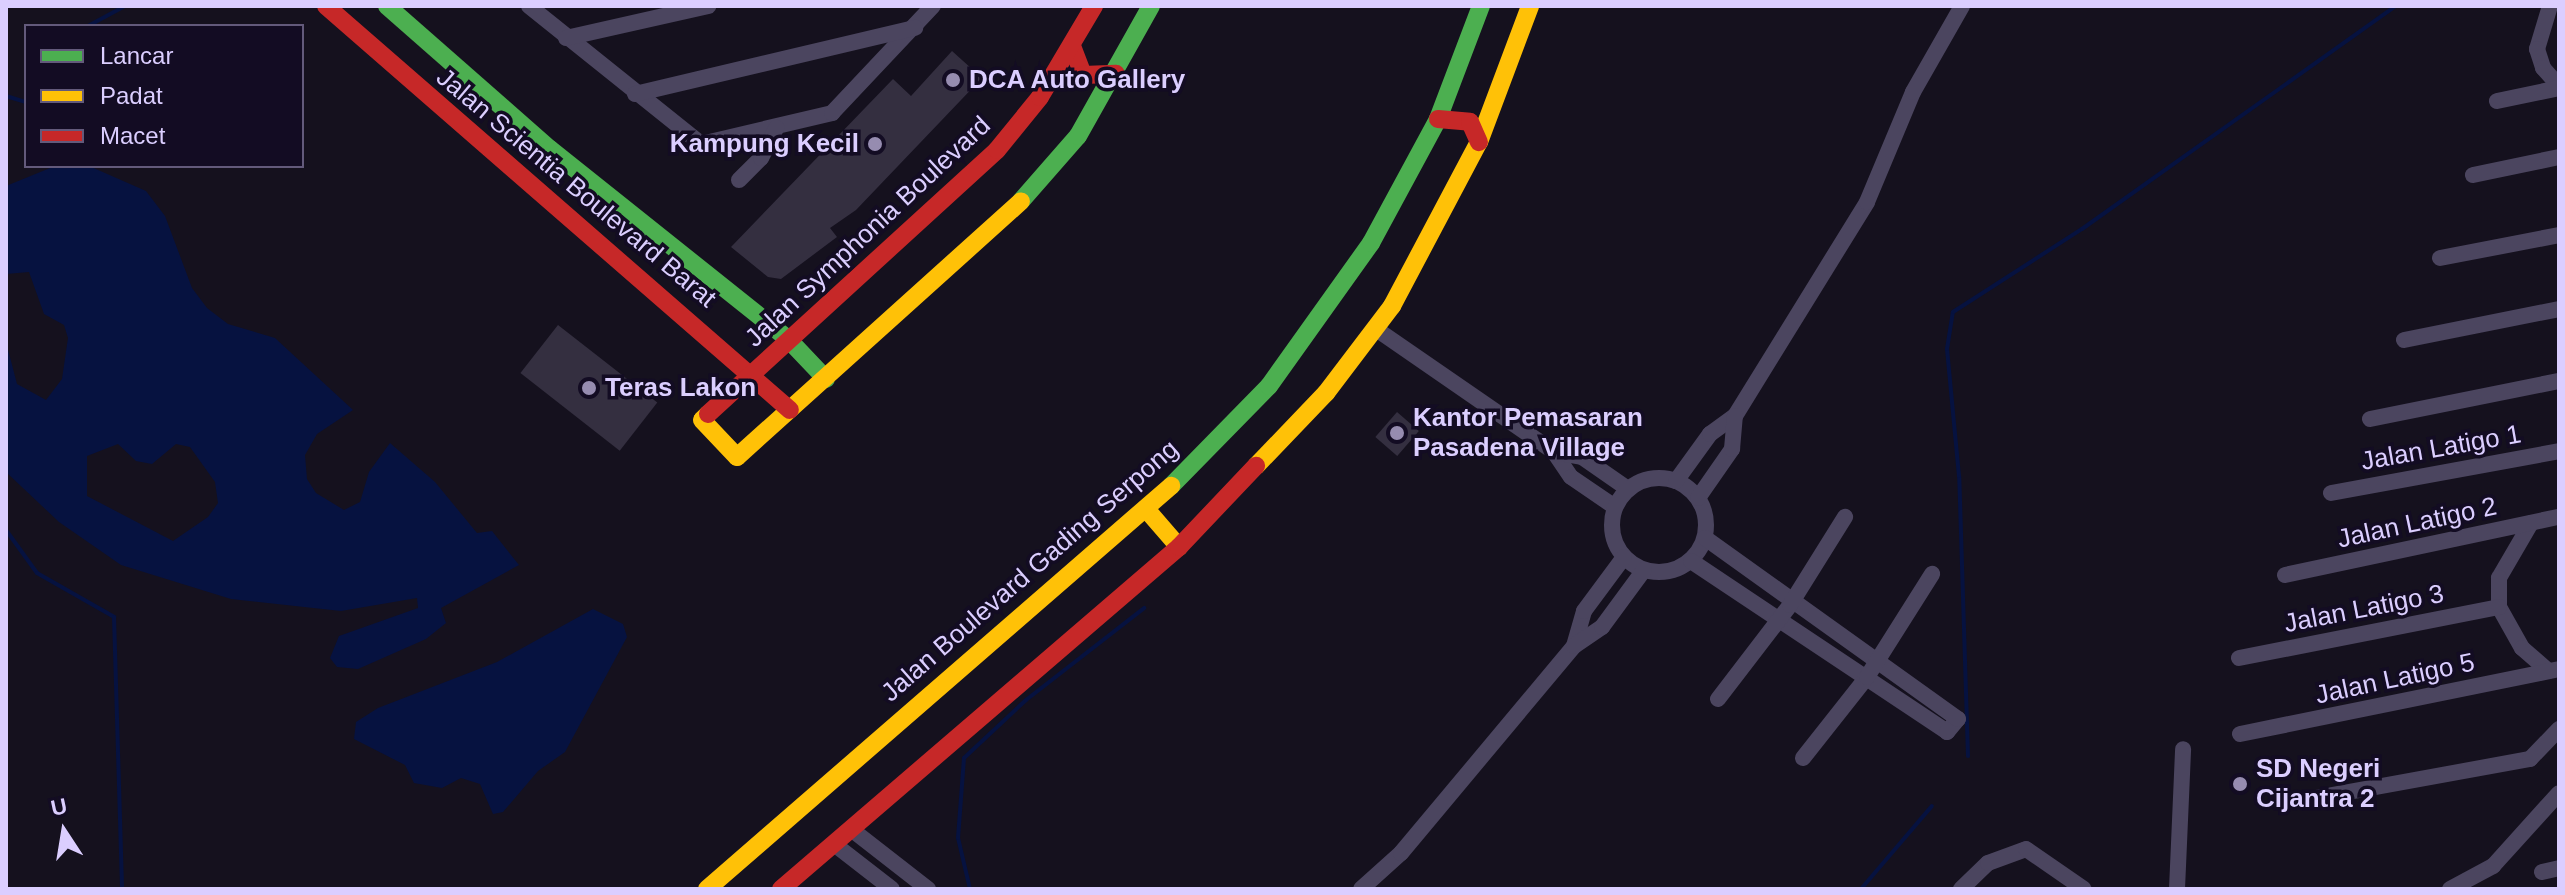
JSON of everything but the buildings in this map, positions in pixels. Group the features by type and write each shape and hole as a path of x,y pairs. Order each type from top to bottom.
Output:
{"main road":[{"name":"Jalan Scientia Boulevard Barat","path":"326,6 754,374 790,410"},
{"name":"Jalan Scientia Boulevard Barat","path":"387,6 550,149 788,339 826,379"},
{"name":"Jalan Symphonia Boulevard","path":"790,410 737,457 702,420 997,150 1072,46 1094,6"},
{"path":"790,410 1030,192 1078,136 1116,74 1151,6"},
{"name":"Jalan Boulevard Gading Serpong","path":"707,889 1147,510 1269,386 1326,314 1438,119 1481,6"},
{"path":"781,889 1179,547 1254,475 1376,329 1438,226 1479,142 1530,6"},
{"path":"1072,46 1083,75 1116,74"},
{"path":"1457,75 1475,91 1499,88"},
{"path":"1438,119 1470,122 1479,142"},
{"path":"1147,510 1179,547"}],"street":[{"path":"529,6 701,144 832,113 917,28 933,6"},
{"path":"566,38 708,6"},
{"path":"1676,481 1710,434 1735,416 1867,202 1913,92 1962,6"},
{"path":"2497,101 2559,87 2543,68 2537,49 2550,6"},
{"path":"635,94 917,28"},
{"path":"739,180 761,158 776,128"},
{"path":"2473,175 2559,157"},
{"path":"2440,258 2559,235"},
{"path":"2404,340 2559,309"},
{"path":"1376,329 1554,452 1571,477 1615,507"},
{"path":"2370,419 2559,381"},
{"path":"1698,498 1732,449 1735,416"},
{"name":"Jalan Latigo 1","path":"2331,493 2559,451"},
{"path":"1554,452 1582,457 1628,489"},
{"path":"1705,538 1691,561 1664,572 1644,570 1624,557 1612,533 1615,507 1628,489 1654,478 1676,481 1698,498 1705,538 1785,611"},
{"path":"1718,699 1785,611 1845,517"},
{"name":"Jalan Latigo 2","path":"2285,575 2559,517"},
{"path":"2531,523 2499,578 2499,607 2522,648 2554,670"},
{"path":"1574,646 1584,611 1624,557"},
{"path":"1691,561 1785,611 1952,726"},
{"path":"1361,889 1401,853 1574,646 1602,627 1644,570"},
{"path":"1803,758 1872,670 1932,574"},
{"name":"Jalan Latigo 3","path":"2239,658 2499,607"},
{"name":"Jalan Latigo 5","path":"2240,734 2554,670"},
{"path":"2299,801 2530,759 2559,729"},
{"path":"2177,889 2183,749"},
{"path":"2450,889 2493,866 2559,793"},
{"path":"851,829 928,889"},
{"path":"834,844 892,889"},
{"path":"1961,889 1988,863 2026,849 2084,889"},
{"path":"2542,872 2559,868"}],"shaded area":[{"path":"50,168 94,168 146,191 165,216 192,288 207,308 228,324 275,338 353,410 317,434 305,455 307,479 316,493 344,510 360,502 369,472 390,443 435,482 477,533 492,531 519,565 441,608 446,623 426,639 358,669 337,667 330,658 339,636 418,608 417,598 341,611 231,599 121,565 59,522 6,472 6,342 17,384 46,400 62,379 68,338 64,325 44,314 29,272 6,274 6,186","holes":["118,444 136,461 152,464 176,444 190,447 215,482 218,503 208,517 173,541 87,496 87,456"]},
{"path":"593,609 623,624 627,637 565,752 538,771 503,812 493,814 480,784 461,778 442,788 414,783 405,765 354,739 356,722 378,708 497,662"}],"waterway":[{"path":"92,24 125,6"},
{"path":"1968,756 1959,476 1947,349 1953,312 2082,229 2396,6"},
{"path":"6,96 24,101"},
{"path":"6,530 37,573 114,617 122,889"},
{"path":"970,889 958,838 964,758 1026,700 1144,608"},
{"path":"1861,889 1932,806"}],"traffic: fast":[{"path":"387,6 550,149 788,339 826,379"},
{"path":"1021,201 1078,136 1151,6"},
{"path":"1171,486 1269,386 1371,243 1438,119 1481,6"}],"traffic: slow":[{"path":"1256,466 1326,393 1392,306 1479,142 1530,6"},
{"path":"708,414 702,420 737,457 1021,201"},
{"path":"707,889 1171,486"},
{"path":"1147,510 1179,547"}],"traffic: jam":[{"path":"326,6 790,410"},
{"path":"708,414 997,150 1040,97 1094,6"},
{"path":"1072,46 1083,75 1116,74"},
{"path":"1438,119 1470,122 1479,142"},
{"path":"781,889 1179,547 1256,466"}],"place":[{"name":"DCA Auto Gallery","path":"953,80"},
{"name":"Kampung Kecil","path":"875,144"},
{"name":"Teras Lakon","path":"589,388"},
{"name":"Kantor Pemasaran Pasadena Village","path":"1397,433"},
{"name":"SD Negeri Cijantra 2","path":"2240,784"}]}
